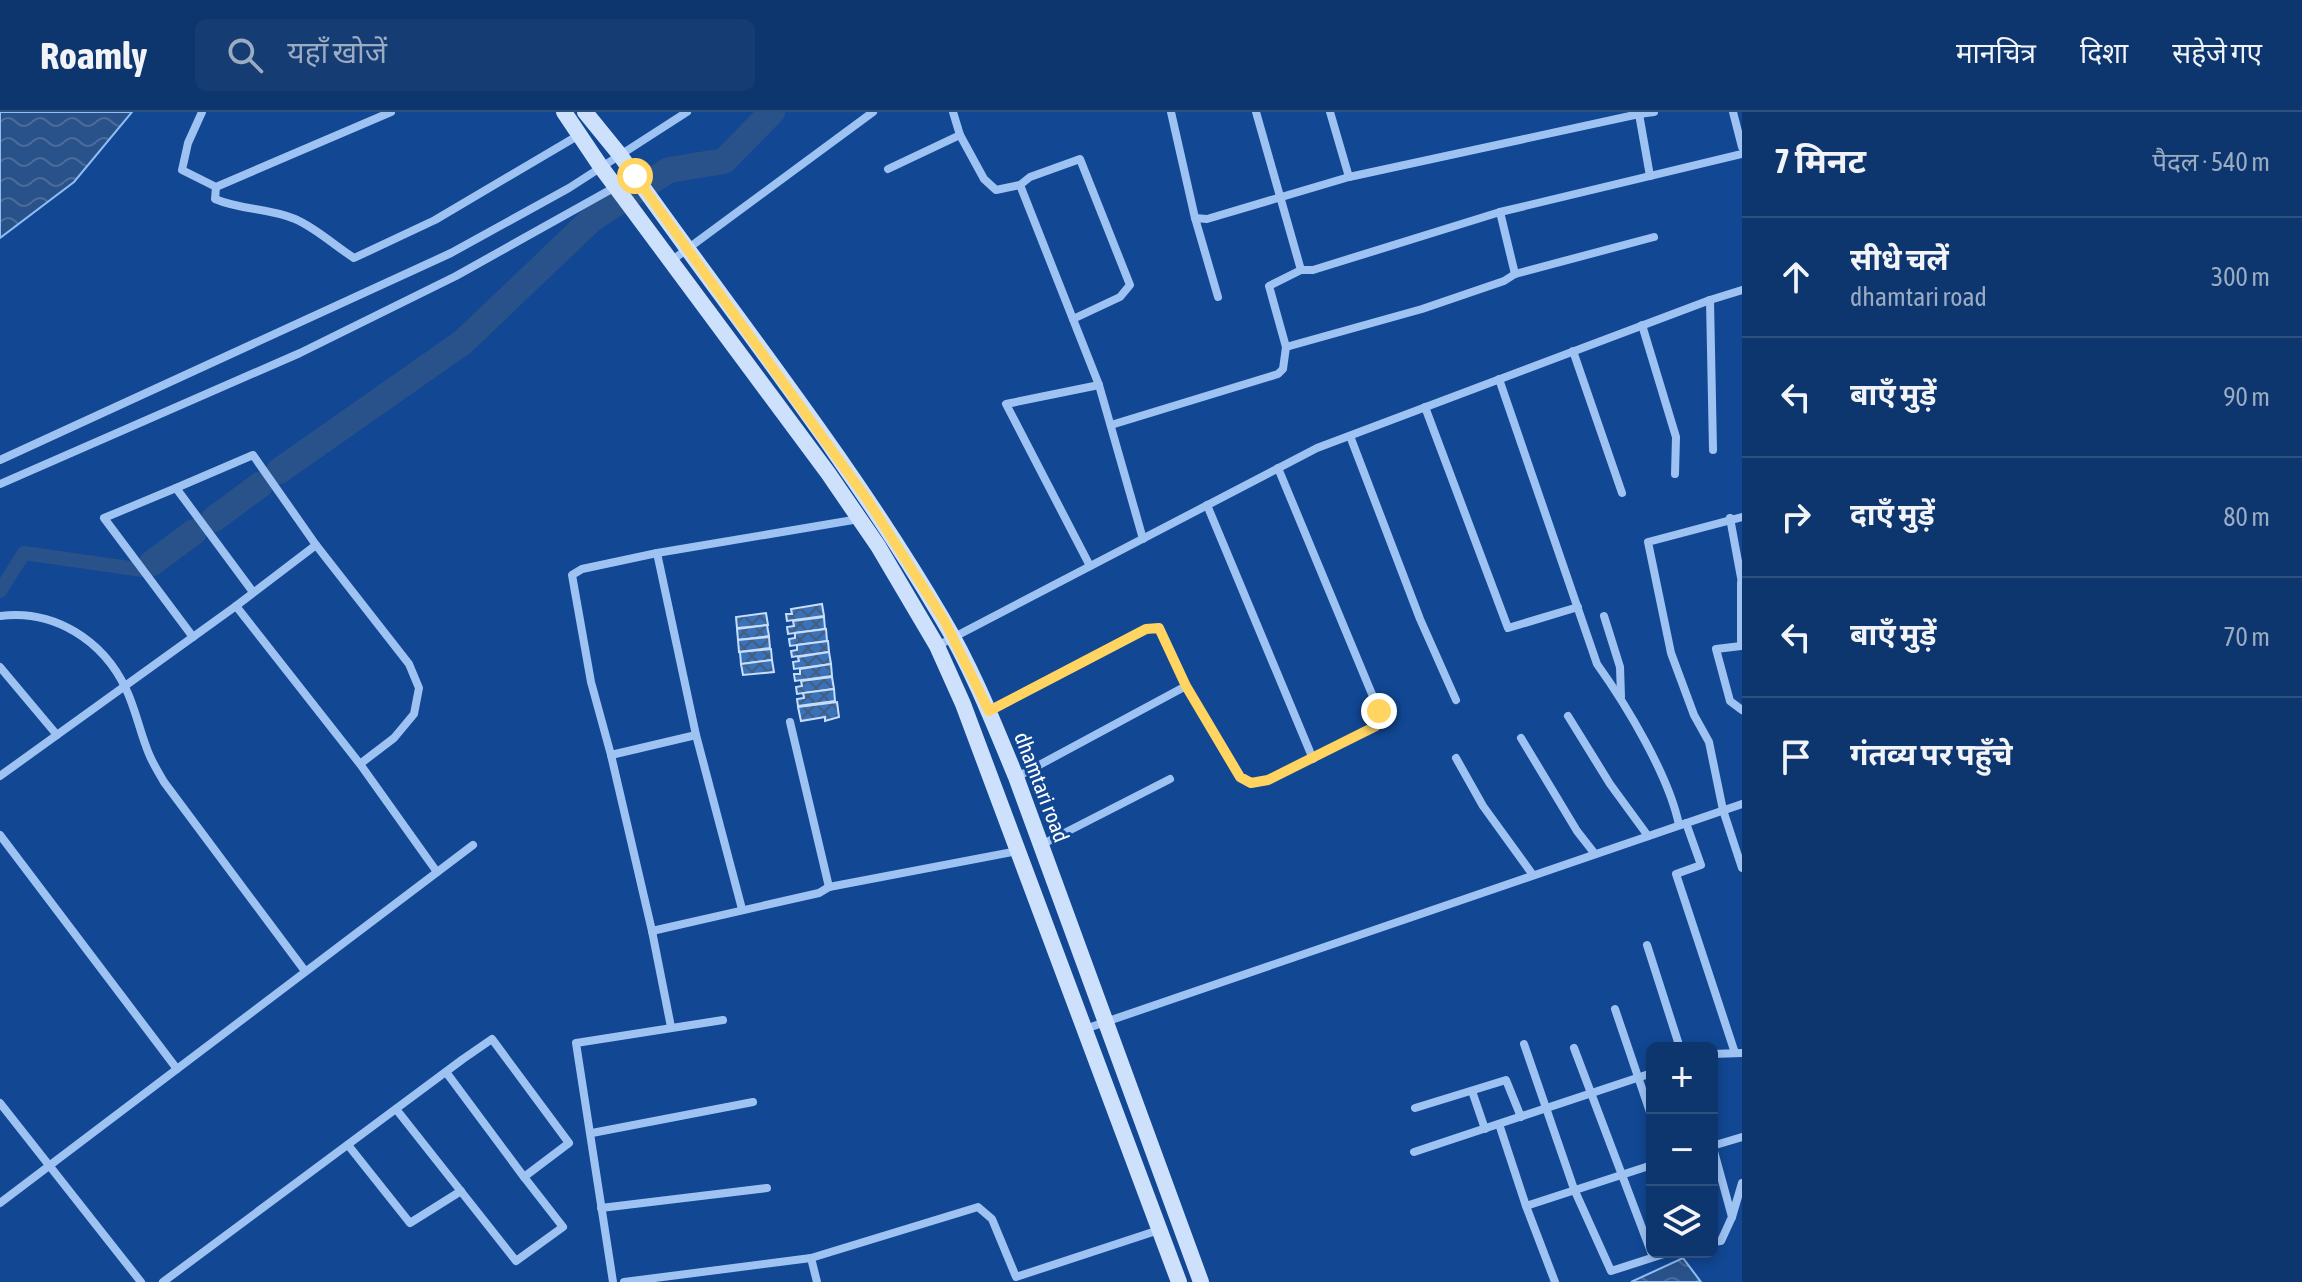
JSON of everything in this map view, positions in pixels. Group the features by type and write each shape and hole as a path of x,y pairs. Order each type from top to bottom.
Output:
{"main road":[{"path":"564,112 601,167 828,473 937,646 963,704 1179,1282"},
{"name":"dhamtari road","path":"585,112 620,155 869,502 953,638 989,711 1016,777 1201,1282"}],"street":[{"path":"202,112 188,143 182,170 216,187"},
{"path":"216,187 372,116 391,112"},
{"path":"0,460 451,253 601,167 687,112"},
{"path":"671,261 873,112"},
{"path":"953,112 960,135 984,179 996,190 1020,185 1030,177 1080,159 1130,285 1120,297 1073,319"},
{"path":"1171,112 1195,218 1218,297"},
{"path":"1256,112 1301,270"},
{"path":"1330,112 1349,177"},
{"path":"1195,218 1207,219 1349,177 1654,112"},
{"path":"1733,112 1742,147"},
{"path":"1639,114 1650,176"},
{"path":"216,187 215,199 297,220 354,258 435,220 580,134"},
{"path":"888,169 960,135"},
{"path":"1111,425 1278,374 1283,369 1286,347 1269,286 1301,270 1313,270 1500,212 1742,154"},
{"path":"0,484 300,353 456,276 635,177"},
{"path":"1020,185 1099,385 1143,539"},
{"path":"1500,212 1515,274"},
{"path":"1286,347 1422,309 1504,281 1515,274 1654,237"},
{"path":"937,646 1317,448 1742,290"},
{"path":"1710,300 1713,450"},
{"path":"1642,325 1676,437 1675,474"},
{"path":"1573,351 1622,493"},
{"path":"1499,379 1597,664 1621,698 1674,803 1701,865 1676,874 1738,1053 1718,1054"},
{"path":"1090,566 1006,404 1099,385"},
{"path":"1425,407 1508,628 1578,607"},
{"path":"1350,436 1420,619 1456,700"},
{"path":"193,637 104,518 253,455 316,545 409,664 419,688 414,714 394,738 360,764"},
{"path":"989,711 1146,629 1159,628 1186,686 1240,777 1251,783 1268,780 1376,726 1379,711 1278,468"},
{"path":"176,488 253,592"},
{"path":"1207,505 1313,759"},
{"path":"1742,517 1648,542 1671,653 1694,715 1709,742 1723,810 1742,868"},
{"path":"1730,518 1742,583 1741,646 1716,649 1730,701 1742,710"},
{"path":"671,1027 652,931 591,682 572,575 582,569 657,553 859,519"},
{"path":"0,776 316,545"},
{"path":"657,553 696,735 742,909"},
{"path":"236,606 360,764 437,872"},
{"path":"0,616 16,614 48,619 76,630 107,659 125,686 149,755 164,782 305,971"},
{"path":"1604,616 1620,667 1621,698"},
{"path":"0,667 57,735"},
{"path":"1016,777 1186,686"},
{"path":"1568,716 1610,784 1648,836"},
{"path":"790,722 829,887"},
{"path":"611,755 696,735"},
{"path":"1521,738 1577,831 1595,854"},
{"path":"1456,758 1483,806 1533,875"},
{"path":"1041,845 1170,779"},
{"path":"1085,1029 1742,804"},
{"path":"0,835 177,1069"},
{"path":"0,1203 473,845"},
{"path":"652,931 819,893 829,887 1018,850"},
{"path":"1647,945 1678,1042"},
{"path":"1615,1009 1651,1114"},
{"path":"613,1282 576,1043 723,1020"},
{"path":"163,1282 492,1039 569,1143 524,1177"},
{"path":"1524,1044 1574,1189 1611,1271 1650,1258"},
{"path":"1574,1048 1646,1240"},
{"path":"396,1109 516,1261 563,1227 446,1072"},
{"path":"1414,1152 1646,1075"},
{"path":"1415,1108 1506,1080 1521,1117"},
{"path":"1472,1091 1485,1129"},
{"path":"592,1133 753,1102"},
{"path":"0,1103 141,1282"},
{"path":"1499,1124 1555,1282"},
{"path":"1718,1143 1742,1137"},
{"path":"348,1145 410,1223 461,1191"},
{"path":"1526,1206 1646,1167"},
{"path":"1718,1167 1732,1217"},
{"path":"1718,1241 1721,1241 1732,1217 1742,1183"},
{"path":"601,1208 767,1188"},
{"path":"624,1282 811,1258 978,1207 992,1219 1016,1277 1159,1229"},
{"path":"811,1258 817,1282"}],"water":[{"path":"0,112 132,112 74,182 0,238"},
{"path":"1683,1258 1701,1282 1631,1282"}],"building":[{"path":"822,604 824,616 787,621 786,614 792,614 791,609"},
{"path":"766,613 768,625 737,628 736,617"},
{"path":"824,617 825,629 788,634 787,627 794,626 793,621"},
{"path":"767,625 769,636 738,640 737,629"},
{"path":"826,629 827,641 790,646 789,639 795,638 795,633"},
{"path":"769,637 770,648 739,652 738,640"},
{"path":"828,641 829,652 792,657 791,651 797,650 797,645"},
{"path":"771,649 772,660 741,664 740,652"},
{"path":"829,652 831,664 794,669 793,662 799,661 798,657"},
{"path":"772,660 774,672 743,675 741,664"},
{"path":"831,664 832,676 795,681 794,674 800,674 800,669"},
{"path":"832,677 834,689 797,694 796,687 802,686 801,681"},
{"path":"834,689 835,701 798,706 797,699 804,698 803,693"},
{"path":"837,702 839,717 825,721 825,717 801,721 798,707"}],"waterway":[{"path":"279,471 463,342 592,219 669,170 724,161 772,112"},
{"path":"214,519 260,485"},
{"path":"152,563 194,532"},
{"path":"0,591 24,553 143,570"}],"route":[{"path":"635,176 869,502 944,620 989,711 1146,629 1159,628 1186,686 1240,777 1251,783 1268,780 1376,726 1379,711"}]}
